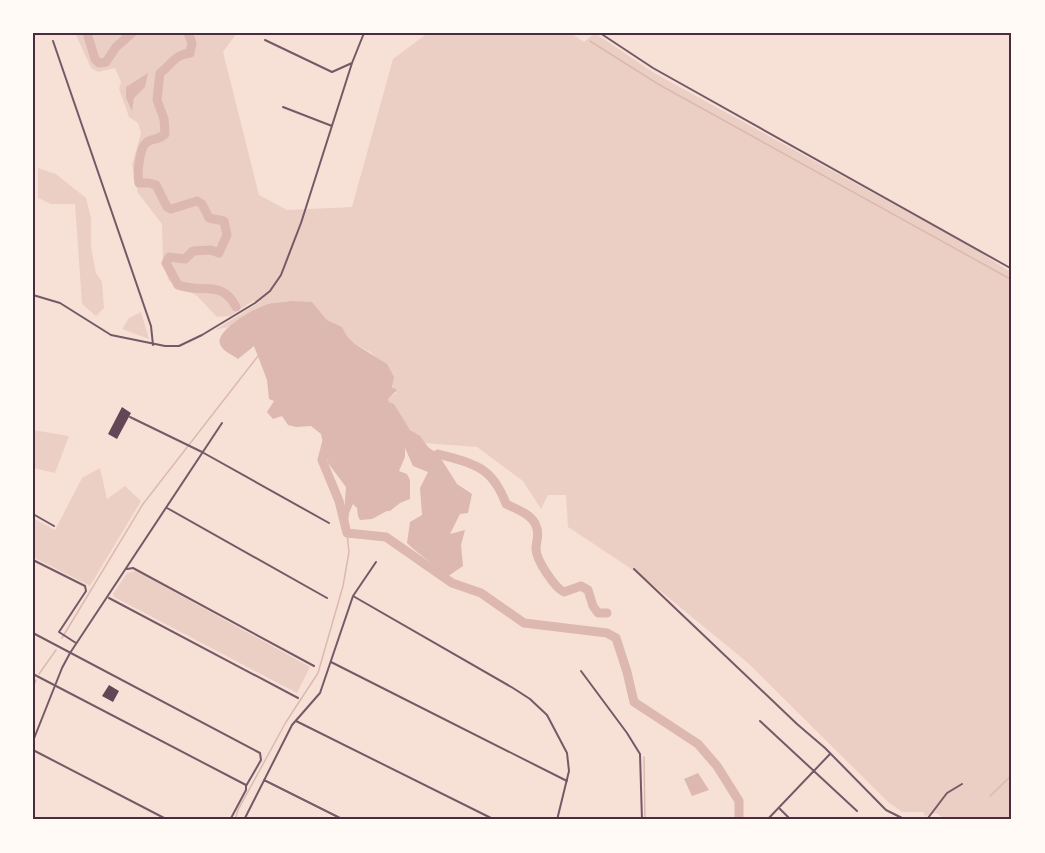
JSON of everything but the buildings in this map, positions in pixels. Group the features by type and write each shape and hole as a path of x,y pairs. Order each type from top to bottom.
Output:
{"street":[{"path":"33,295 60,303 111,335 153,345 179,346 255,303 270,291 281,274 301,223 352,63 364,33"},
{"path":"600,33 653,68 1012,269"},
{"path":"264,40 332,72 352,63"},
{"path":"53,41 151,326 153,345"},
{"path":"283,107 332,126"},
{"path":"130,417 202,452 329,523"},
{"path":"33,741 71,653 222,423"},
{"path":"167,508 327,598"},
{"path":"33,514 54,526"},
{"path":"33,560 85,586 86,591 59,632 77,644"},
{"path":"244,820 292,725 320,693 353,596 375,562"},
{"path":"127,569 134,568 314,666"},
{"path":"634,569 886,810 902,818 928,818 947,794 962,784"},
{"path":"353,596 513,688 540,707 547,715 567,753 569,771 557,820"},
{"path":"109,598 298,698"},
{"path":"33,633 260,753 261,759 230,820"},
{"path":"331,662 567,781"},
{"path":"581,671 627,733 639,754 642,820"},
{"path":"34,674 246,786"},
{"path":"296,721 495,820"},
{"path":"760,721 857,811"},
{"path":"33,750 168,820"},
{"path":"767,820 830,754"},
{"path":"264,780 344,820"},
{"path":"779,808 791,820"}],"shaded area":[{"path":"75,33 237,33 223,52 259,195 287,210 352,207 393,59 428,33 571,33 584,42 595,33 654,73 973,248 1012,273 1012,820 946,820 936,813 925,816 923,812 902,812 888,802 748,663 642,576 568,527 566,495 548,495 541,509 523,481 477,447 424,443 409,429 387,399 396,393 381,361 355,344 342,327 327,320 312,302 248,315 228,327 215,330 261,301 253,301 230,316 217,317 197,296 169,281 163,264 162,224 138,193 132,165 141,133 138,123 129,117 119,89 121,82 115,68 98,72 91,68"},
{"path":"148,73 145,87 134,98 132,111 126,98 126,87"},
{"path":"38,168 56,174 86,198 91,218 91,247 96,273 102,282 104,308 96,316 82,304 75,204 51,204 38,198"},
{"path":"291,301 312,302 327,320 342,327 355,344 387,364 394,377 392,387 397,390 388,399 389,402 394,404 410,430 420,436 428,447 438,454 457,484 472,494 468,513 460,514 450,534 465,530 461,545 463,566 447,577 407,543 410,522 422,515 420,488 428,472 413,466 405,448 405,457 399,471 407,474 410,480 410,499 372,519 360,520 357,508 353,504 349,513 347,533 344,513 346,487 328,463 321,434 311,426 288,425 282,416 273,419 267,412 274,401 269,399 267,380 254,346 238,359 221,347 220,339 223,333 243,316 266,305"},
{"path":"141,312 149,339 122,329 129,318"},
{"path":"33,430 69,436 55,473 33,468"},
{"path":"100,468 107,499 125,486 141,501 90,586 33,557 33,518 55,530 82,478"},
{"path":"136,571 310,667 297,693 114,597 113,594 127,573"},
{"path":"698,773 709,790 692,796 684,779"}],"waterway":[{"path":"87,33 95,59 99,63 106,62 116,47 132,33"},
{"path":"188,33 192,43 190,53 176,59 160,73 157,100 164,119 165,134 144,145 139,161 139,183 156,185 167,207 171,209 197,201 202,204 209,218 224,221 227,235 219,253 211,250 193,251 185,259 169,257 166,263 178,285 218,290 231,298 236,307"},
{"path":"590,41 658,84 1012,280"},
{"path":"62,638 143,504 258,356"},
{"path":"327,441 322,460 339,501 347,533 386,537 452,583 481,593 524,623 607,633 616,638 634,702 698,744 717,766 739,801 739,820"},
{"path":"431,461 438,454 472,464 488,474 501,491 506,504 523,512 534,522 538,532 537,554 551,580 564,592 581,586 588,590 598,613 607,613"},
{"path":"235,820 238,810 286,722 318,673 343,586 349,552 347,533"},
{"path":"39,674 56,650"},
{"path":"33,687 36,680"},
{"path":"644,757 645,820"},
{"path":"990,796 1012,775"}]}
